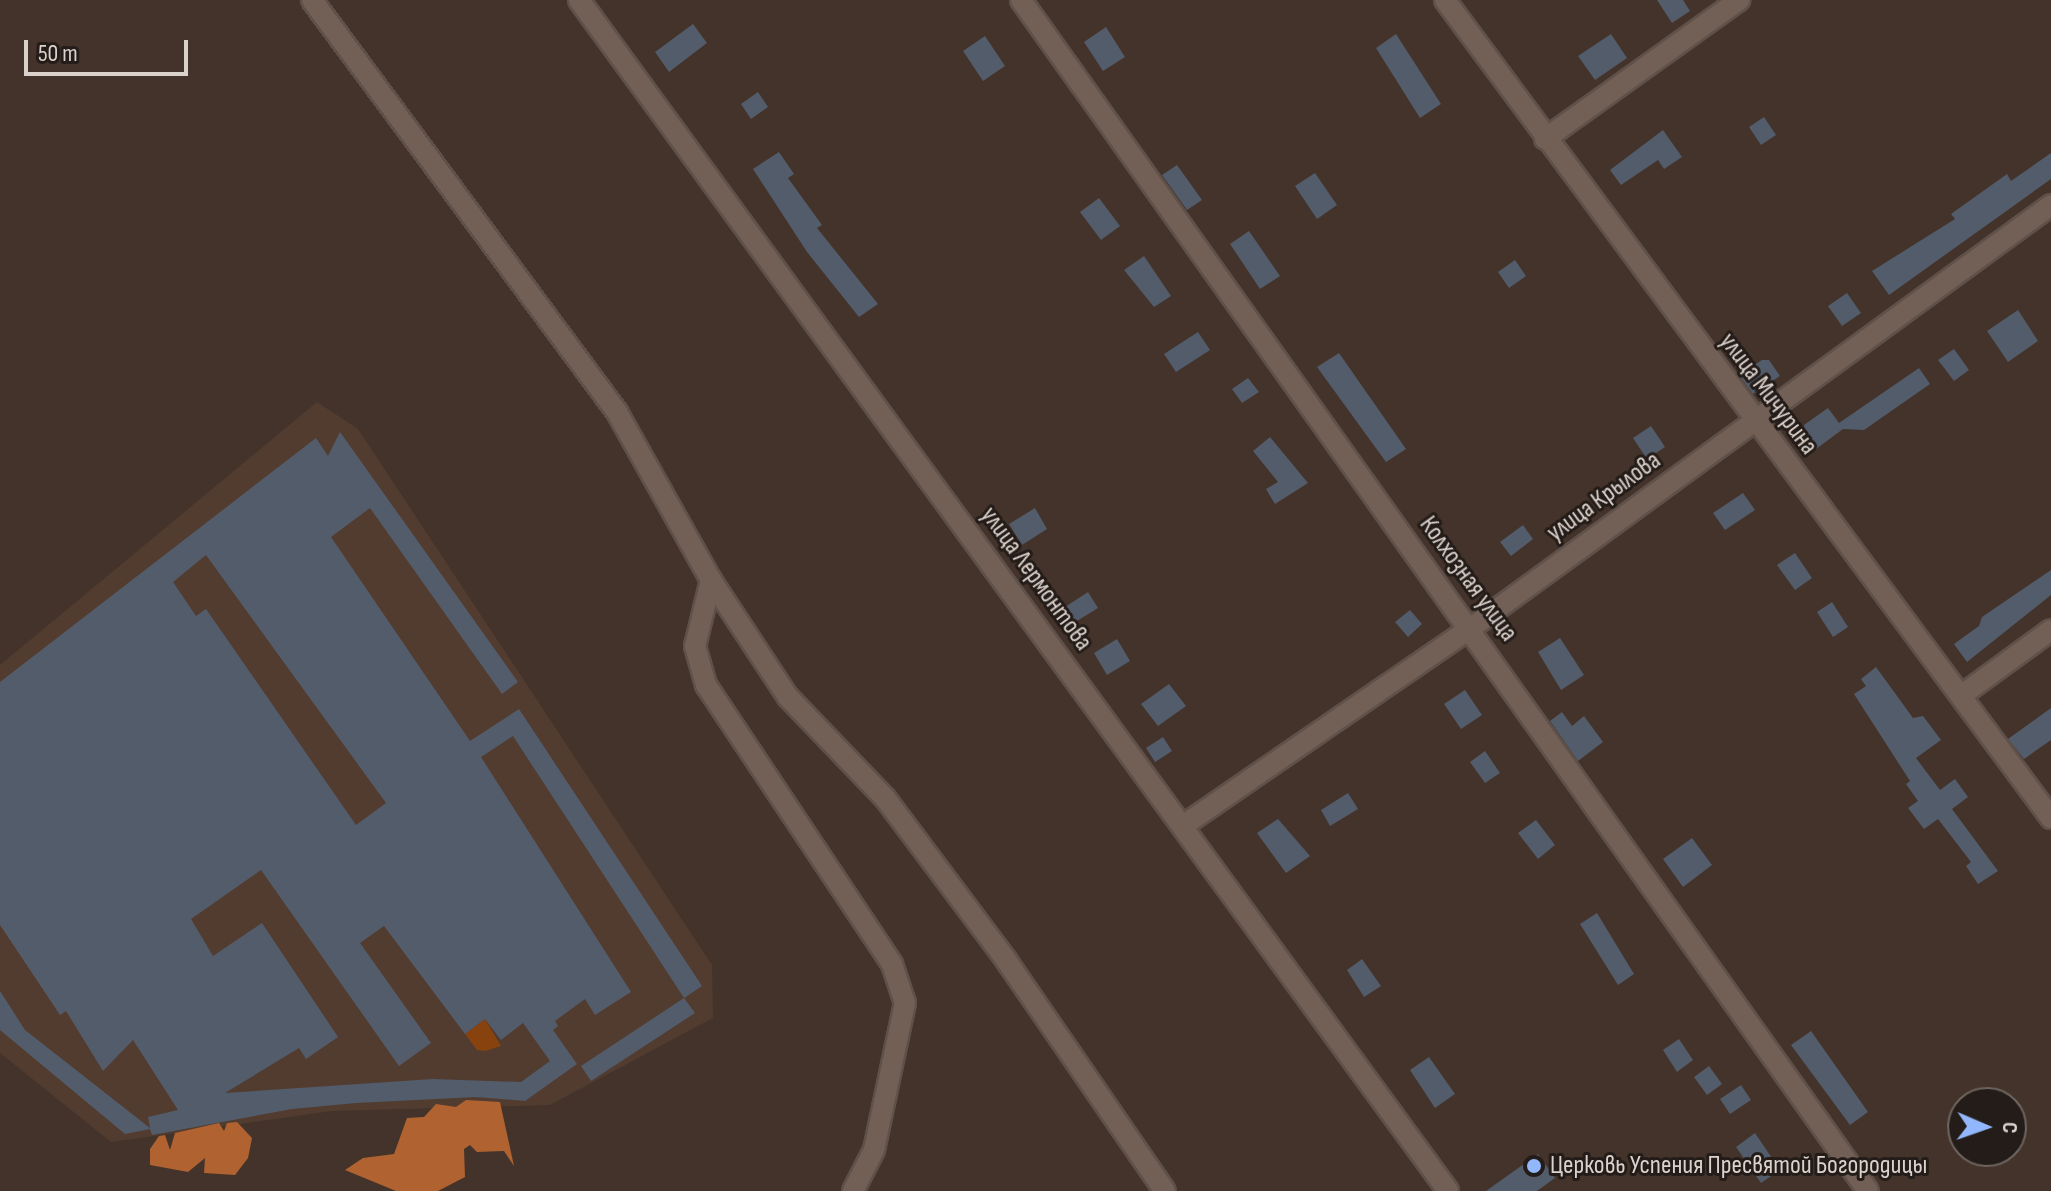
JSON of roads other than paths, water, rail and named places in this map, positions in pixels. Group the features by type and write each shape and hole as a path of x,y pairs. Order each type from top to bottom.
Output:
{"street":[{"path":"312,0 617,412 711,580 788,697 885,798 1006,960 1165,1191"},
{"name":"улица Лермонтова","path":"579,0 1184,825 1448,1191"},
{"name":"Колхозная улица","path":"1021,0 1471,628 1868,1191"},
{"name":"улица Мичурина","path":"1445,0 2051,818"},
{"path":"1545,139 1739,0"},
{"name":"улица Крылова","path":"1184,825 1471,628 2051,205"},
{"path":"711,580 695,646 706,685 892,964 905,1003 874,1150 853,1191"},
{"path":"1962,695 2051,630"}],"place":[{"name":"Церковь Успения Пресвятой Богородицы","path":"1534,1166"}]}
